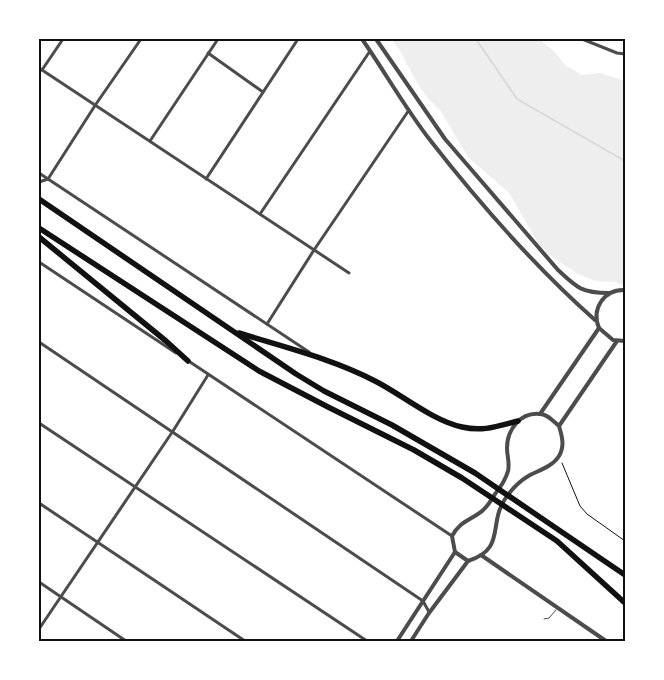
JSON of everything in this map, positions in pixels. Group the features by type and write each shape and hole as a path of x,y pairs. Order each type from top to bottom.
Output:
{"highway":[{"path":"39,199 310,383 413,437 494,485 625,575"},
{"path":"39,228 259,371 328,408 414,450 486,493 561,545 625,603"},
{"path":"39,237 188,361"},
{"path":"234,331 339,365 376,381 443,420 460,427 483,430 518,421"}],"street":[{"path":"63,39 40,69 96,104 150,142 349,273"},
{"path":"39,182 48,179 96,104 141,39"},
{"path":"150,142 218,39"},
{"path":"206,178 298,39"},
{"path":"362,39 430,139 490,212 560,288 595,320 606,336 617,341 625,341"},
{"path":"376,39 445,139 558,270 576,287 590,293 609,293"},
{"path":"582,39 617,53 625,54"},
{"path":"260,214 370,50"},
{"path":"208,53 263,92"},
{"path":"267,324 314,250 409,110"},
{"path":"39,173 316,357"},
{"path":"39,262 452,536"},
{"path":"595,320 596,310 602,299 618,289 625,290"},
{"path":"540,414 599,328"},
{"path":"559,426 617,341"},
{"path":"39,342 423,600 430,613"},
{"path":"39,629 173,431 208,375"},
{"path":"397,641 455,552 452,536 456,529 464,521 482,511 499,489 508,471 507,449 509,433 518,421 528,415 540,414 548,416 559,426 563,442 559,455 552,463 522,481 508,495 502,504 496,520 494,539 487,551 481,556 468,561 412,641"},
{"path":"39,423 367,641"},
{"path":"39,503 244,641"},
{"path":"455,552 468,561"},
{"path":"481,556 606,641"},
{"path":"39,582 126,641"}],"lane":[{"path":"544,619 549,618 557,609"}],"path":[{"path":"559,455 580,506 587,514 625,541"}],"shaded area":[{"path":"391,39 539,39 554,51 565,65 582,75 600,73 625,81 625,286 615,282 596,281 578,274 551,256 538,243 509,193 468,157 440,110 429,100 416,81 399,49"}],"waterway":[{"path":"476,39 517,99 625,161"}]}
